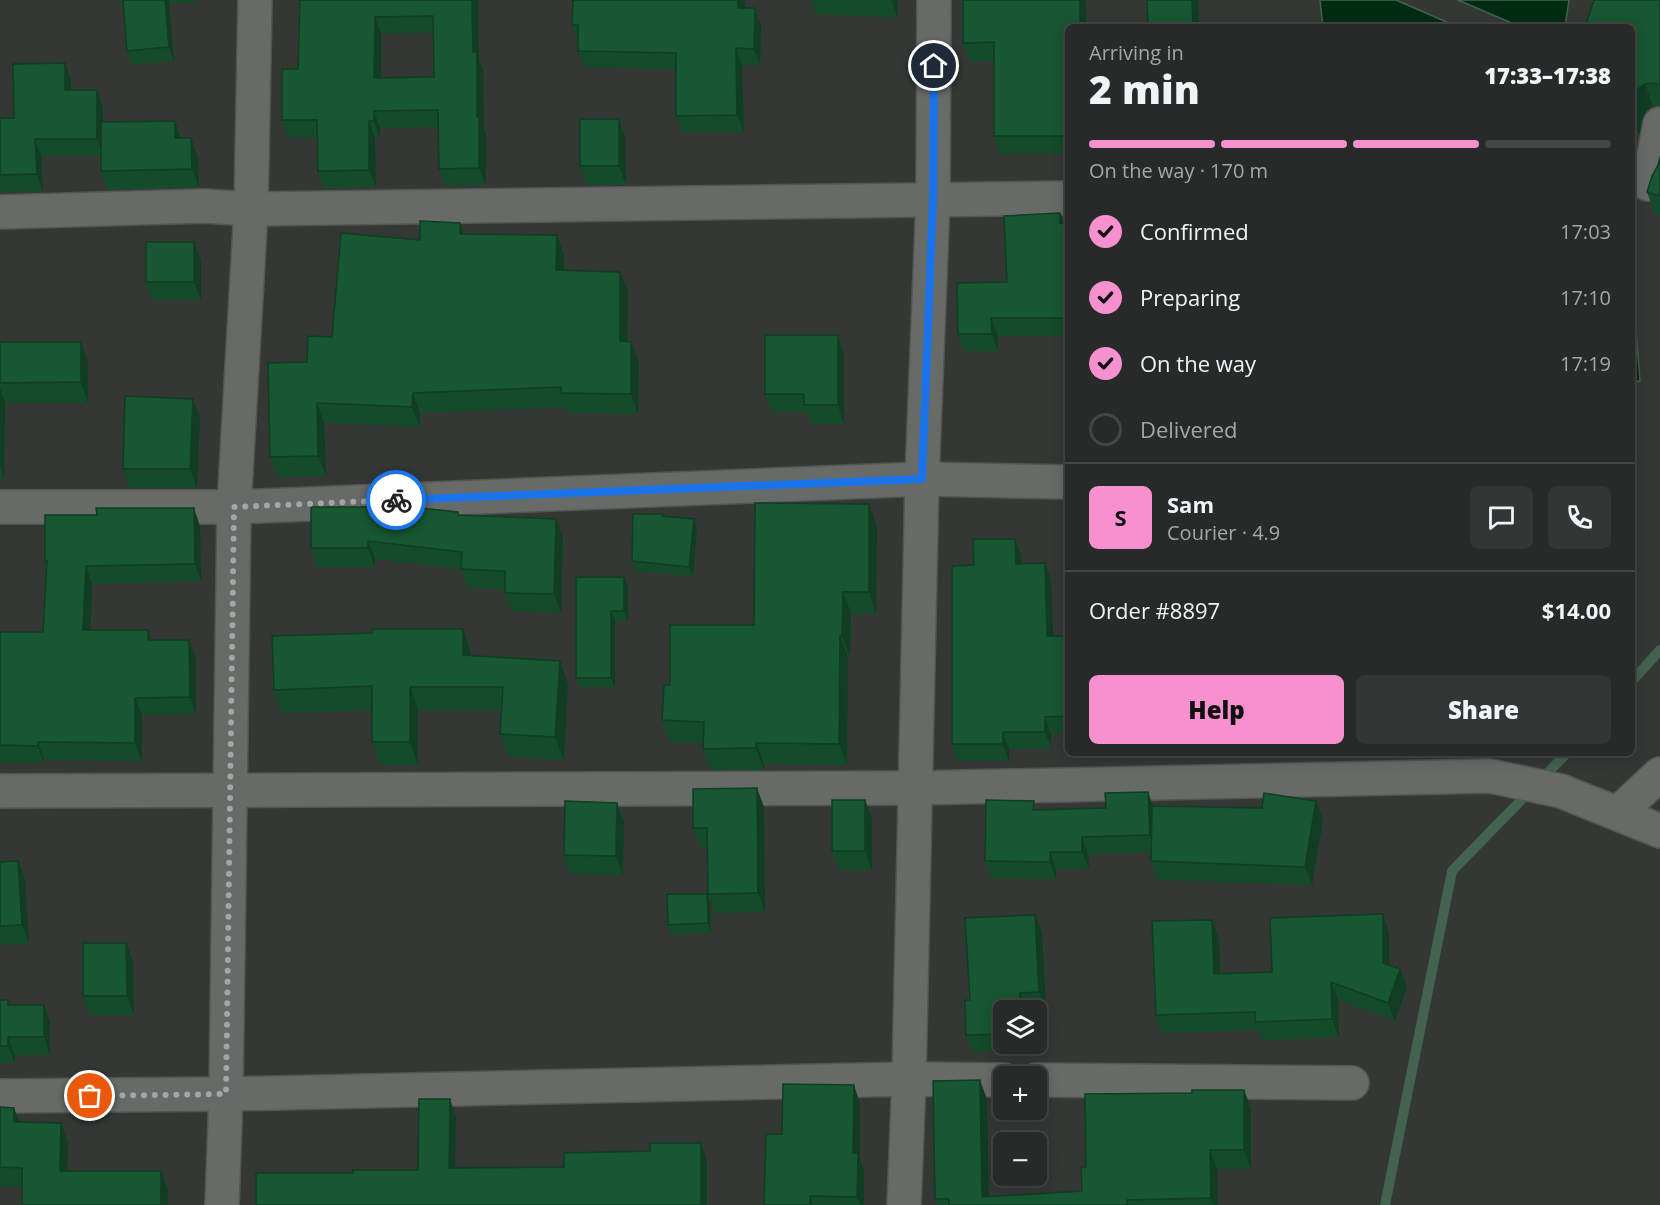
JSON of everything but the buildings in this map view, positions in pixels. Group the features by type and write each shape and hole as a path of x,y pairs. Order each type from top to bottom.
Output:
{"street":[{"path":"222,1205 226,1094 234,507 251,209 255,0"},
{"path":"904,1205 909,1079 922,479 933,199 934,0"},
{"path":"1648,184 1660,124"},
{"path":"0,212 204,206 251,209 1065,198"},
{"path":"0,507 234,507 922,479 1065,482"},
{"path":"1618,813 1660,774"},
{"path":"0,791 915,788 1490,776 1561,791 1660,831"},
{"path":"0,1096 226,1094 909,1079 993,1080"},
{"path":"1047,1080 1352,1083"}],"shaded area":[{"path":"1320,0 1396,0 1451,24 1323,24"},
{"path":"1458,0 1569,0 1565,24 1514,24"},
{"path":"1635,317 1640,381 1635,382"}],"waterway":[{"path":"1635,678 1660,650"},
{"path":"1385,1205 1452,871 1564,756"}],"way so far":[{"path":"90,1096 226,1094 234,507 396,500"}],"route":[{"path":"396,500 922,479 933,199 934,66"}]}
